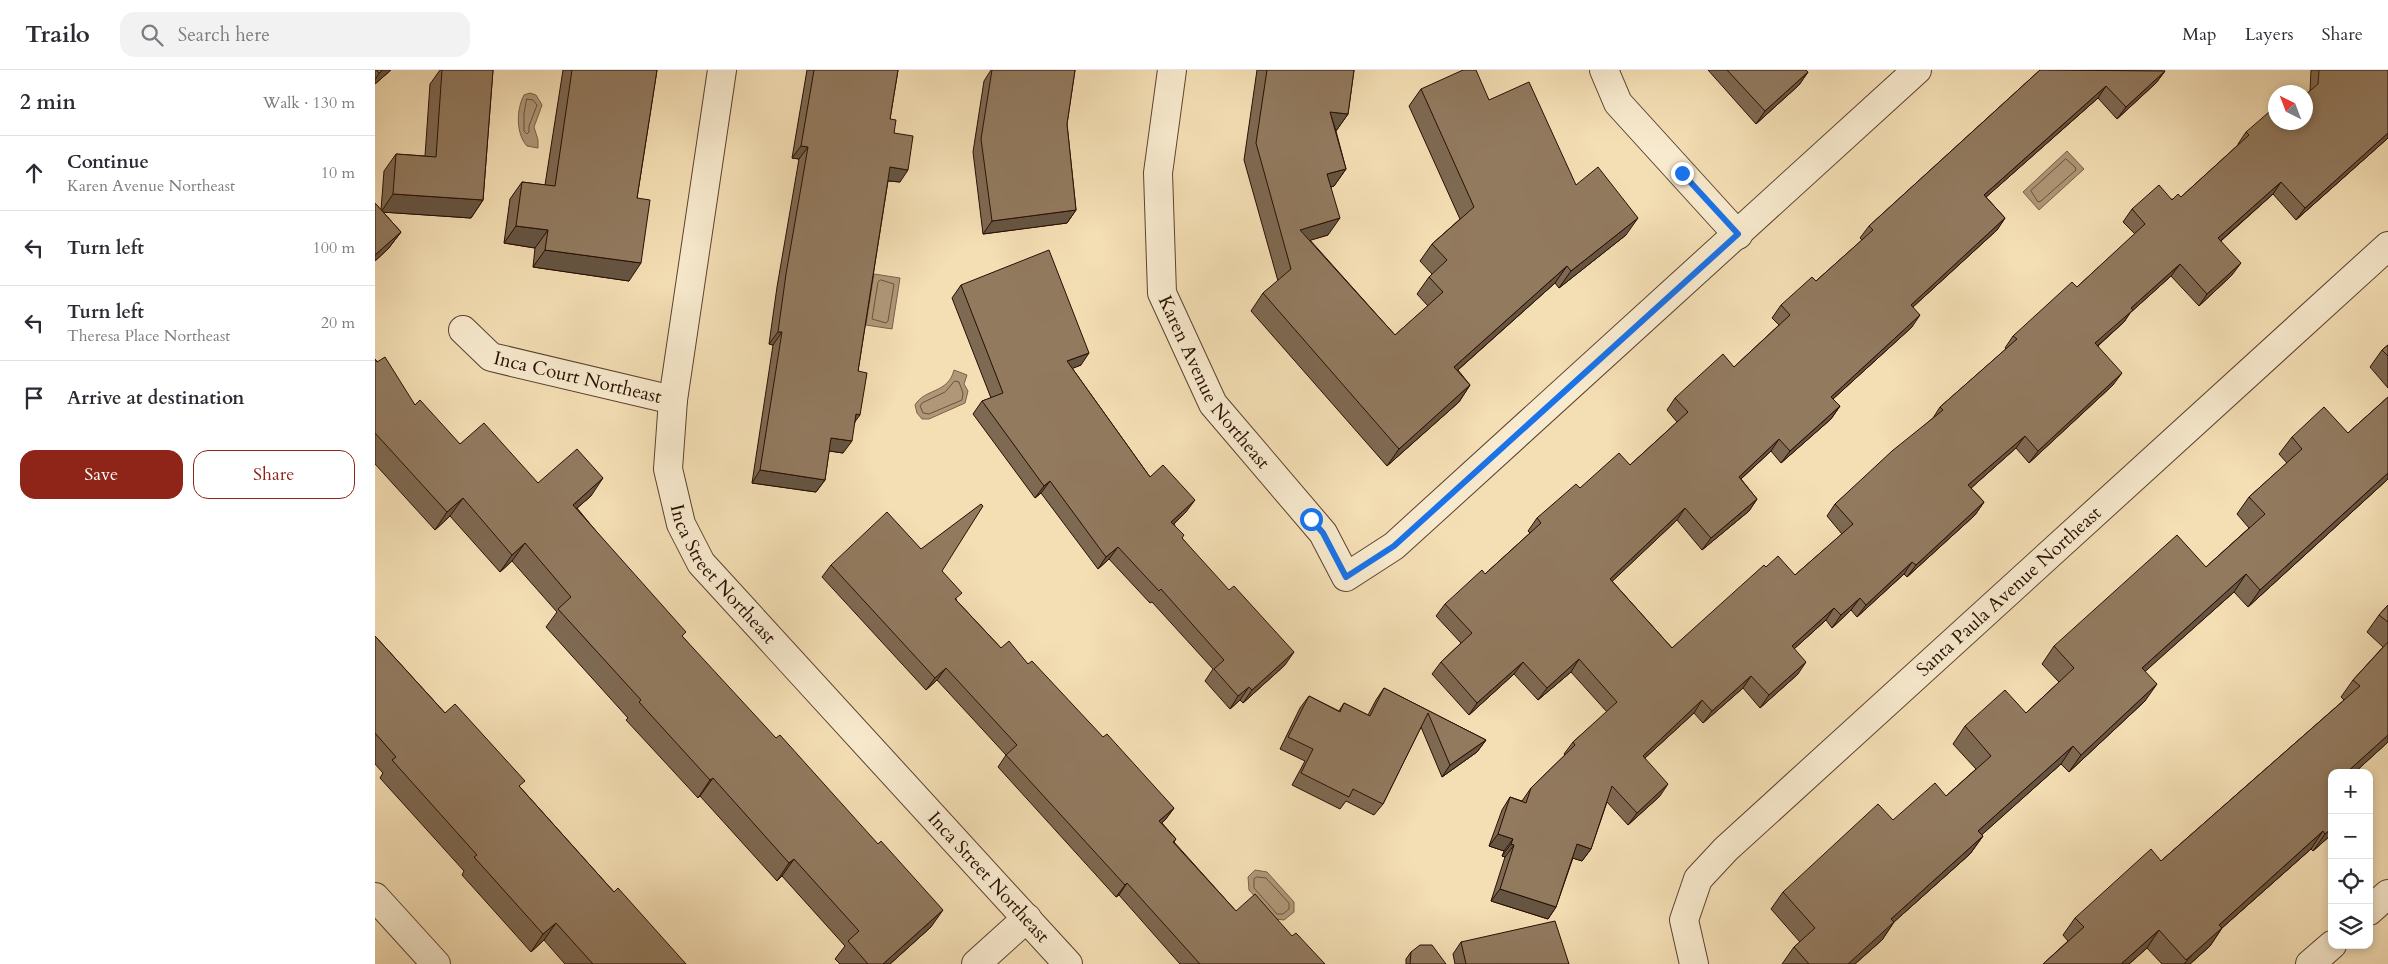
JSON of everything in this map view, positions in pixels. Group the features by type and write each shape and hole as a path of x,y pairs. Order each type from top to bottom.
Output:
{"street":[{"name":"Inca Street Northeast","path":"721,70 673,400 668,469 681,524 701,563 1068,964"},
{"name":"Karen Avenue Northeast","path":"1172,70 1158,173 1162,294 1213,404 1323,533 1346,577 1394,546 1738,234"},
{"path":"1604,70 1618,103 1738,234 1917,70"},
{"name":"Santa Paula Avenue Northeast","path":"1693,964 1684,920 1698,879 1725,849 2388,246"},
{"name":"Inca Court Northeast","path":"463,330 491,357 673,400"},
{"path":"2373,907 2388,894"},
{"path":"375,897 436,964"},
{"path":"976,964 1027,918"},
{"path":"2310,964 2328,948"}],"water":[{"path":"530,93 536,95 542,105 534,127 538,148 527,146 519,129 521,101 524,95"},
{"path":"2067,151 2084,169 2039,210 2023,192"},
{"path":"874,274 900,278 892,329 866,325"},
{"path":"954,370 967,375 964,384 968,391 965,403 929,419 922,419 917,413 915,405 924,396 947,383"},
{"path":"1255,870 1267,872 1294,902 1294,912 1284,920 1275,919 1249,890 1248,877"}],"building":[{"path":"442,70 493,70 483,200 393,194 396,154 436,157"},
{"path":"572,70 657,70 637,198 650,200 641,263 545,250 548,230 516,226 522,182 555,186"},
{"path":"814,70 898,70 890,119 896,120 894,133 913,136 908,170 890,167 858,371 867,373 860,415 856,414 852,441 831,438 825,480 760,470 782,332 778,332 786,274 808,147 801,146"},
{"path":"992,70 1075,70 1067,124 1076,210 992,221 981,139"},
{"path":"1267,70 1354,70 1348,114 1330,112 1346,169 1327,174 1340,218 1300,230 1395,335 1443,292 1429,277 1447,260 1432,244 1474,207 1421,89 1463,70 1476,70 1489,100 1529,82 1576,185 1598,167 1638,218 1571,271 1567,266 1454,367 1470,385 1399,449 1263,293 1291,269 1256,143"},
{"path":"1727,70 1806,70 1808,72 1765,111"},
{"path":"2040,70 2165,71 2126,107 2106,86 1984,195 2005,218 1911,305 1920,315 1831,397 1840,406 1790,451 1779,439 1739,477 1757,499 1711,538 1685,508 1610,579 1672,648 1764,565 1766,567 1778,556 1795,575 1853,524 1835,504 1892,451 1943,410 1940,407 2017,339 2013,336 2072,282 2077,287 2145,224 2132,209 2159,185 2172,200 2178,194 2181,197 2249,135 2246,132 2268,113 2268,130 2313,130 2313,88 2318,84 2319,70 2388,70 2388,133 2305,208 2281,182 2218,238 2241,263 2207,294 2180,264 2131,308 2133,310 2095,343 2122,373 2038,451 2025,436 1968,485 1984,502 1916,565 1912,562 1866,605 1860,598 1841,615 1834,608 1792,646 1806,662 1769,695 1751,676 1712,711 1702,700 1643,756 1668,784 1637,813 1612,786 1591,849 1577,844 1556,907 1500,889 1514,845 1511,844 1513,839 1498,834 1510,797 1526,803 1531,788 1575,745 1573,742 1617,702 1579,659 1547,688 1523,662 1477,703 1441,662 1472,633 1445,604 1482,570 1485,574 1541,523 1537,518 1576,484 1580,488 1619,453 1630,465 1688,412 1675,398 1723,354 1734,367 1790,315 1781,305 1812,277 1816,281 1873,230 1869,226"},
{"path":"375,203 401,232 375,255"},
{"path":"1049,250 1089,353 1067,361 1150,477 1163,465 1195,500 1171,522 1184,535 1182,538 1229,590 1234,586 1294,652 1252,690 1249,687 1238,696 1214,669 1224,660 1161,589 1159,591 1118,547 1106,557 1050,481 1044,486 982,401 1003,393 961,285"},
{"path":"2388,345 2388,356 2382,350"},
{"path":"385,357 415,405 420,400 460,444 484,423 538,483 577,449 603,478 573,505 686,632 682,636 776,738 780,735 878,844 881,841 943,910 883,964 868,964 848,941 859,931 794,859 789,863 713,778 710,780 639,702 641,700 558,609 571,597 525,543 512,555 463,498 447,512 375,433 375,359 377,362"},
{"path":"2388,397 2388,473 2260,590 2246,574 2142,668 2157,684 2081,755 2073,746 1978,831 1983,836 1891,919 1894,922 1848,964 1809,964 1794,947 1815,928 1783,892 1878,804 1893,820 1935,783 1946,796 1991,756 1965,726 2005,690 2026,713 2074,668 2054,646 2177,535 2206,567 2265,514 2249,497 2302,449 2292,437 2324,407 2348,433"},
{"path":"981,504 983,506 942,571 962,593 955,599 1001,648 1009,641 1028,664 1032,661 1103,737 1107,734 1174,808 1159,821 1176,839 1173,842 1236,911 1255,894 1292,936 1296,933 1325,964 1200,964 1127,883 1125,885 1006,755 1017,745 946,668 935,678 831,565 887,512 921,549"},
{"path":"2388,605 2388,622 2379,615"},
{"path":"375,636 445,713 455,704 525,781 519,786 614,892 618,888 686,964 593,964 556,923 543,934 474,857 477,855 392,760 396,757 375,733"},
{"path":"2388,642 2388,735 2350,769 2328,769 2328,831 2325,834 2323,831 2219,925 2222,928 2186,960 2159,930 2121,964 2043,964 2084,927 2075,918 2151,849 2161,861 2360,686 2353,680"},
{"path":"1384,688 1486,740 1450,765 1428,713 1383,804 1353,789 1349,797 1301,773 1313,749 1288,737 1309,696 1340,712 1344,703 1370,716"},
{"path":"1555,921 1569,964 1466,964 1461,942"},
{"path":"1420,945 1432,945 1446,964 1410,964 1411,952"}],"route":[{"path":"1311,519 1323,533 1346,577 1394,546 1738,234 1682,173"}]}
